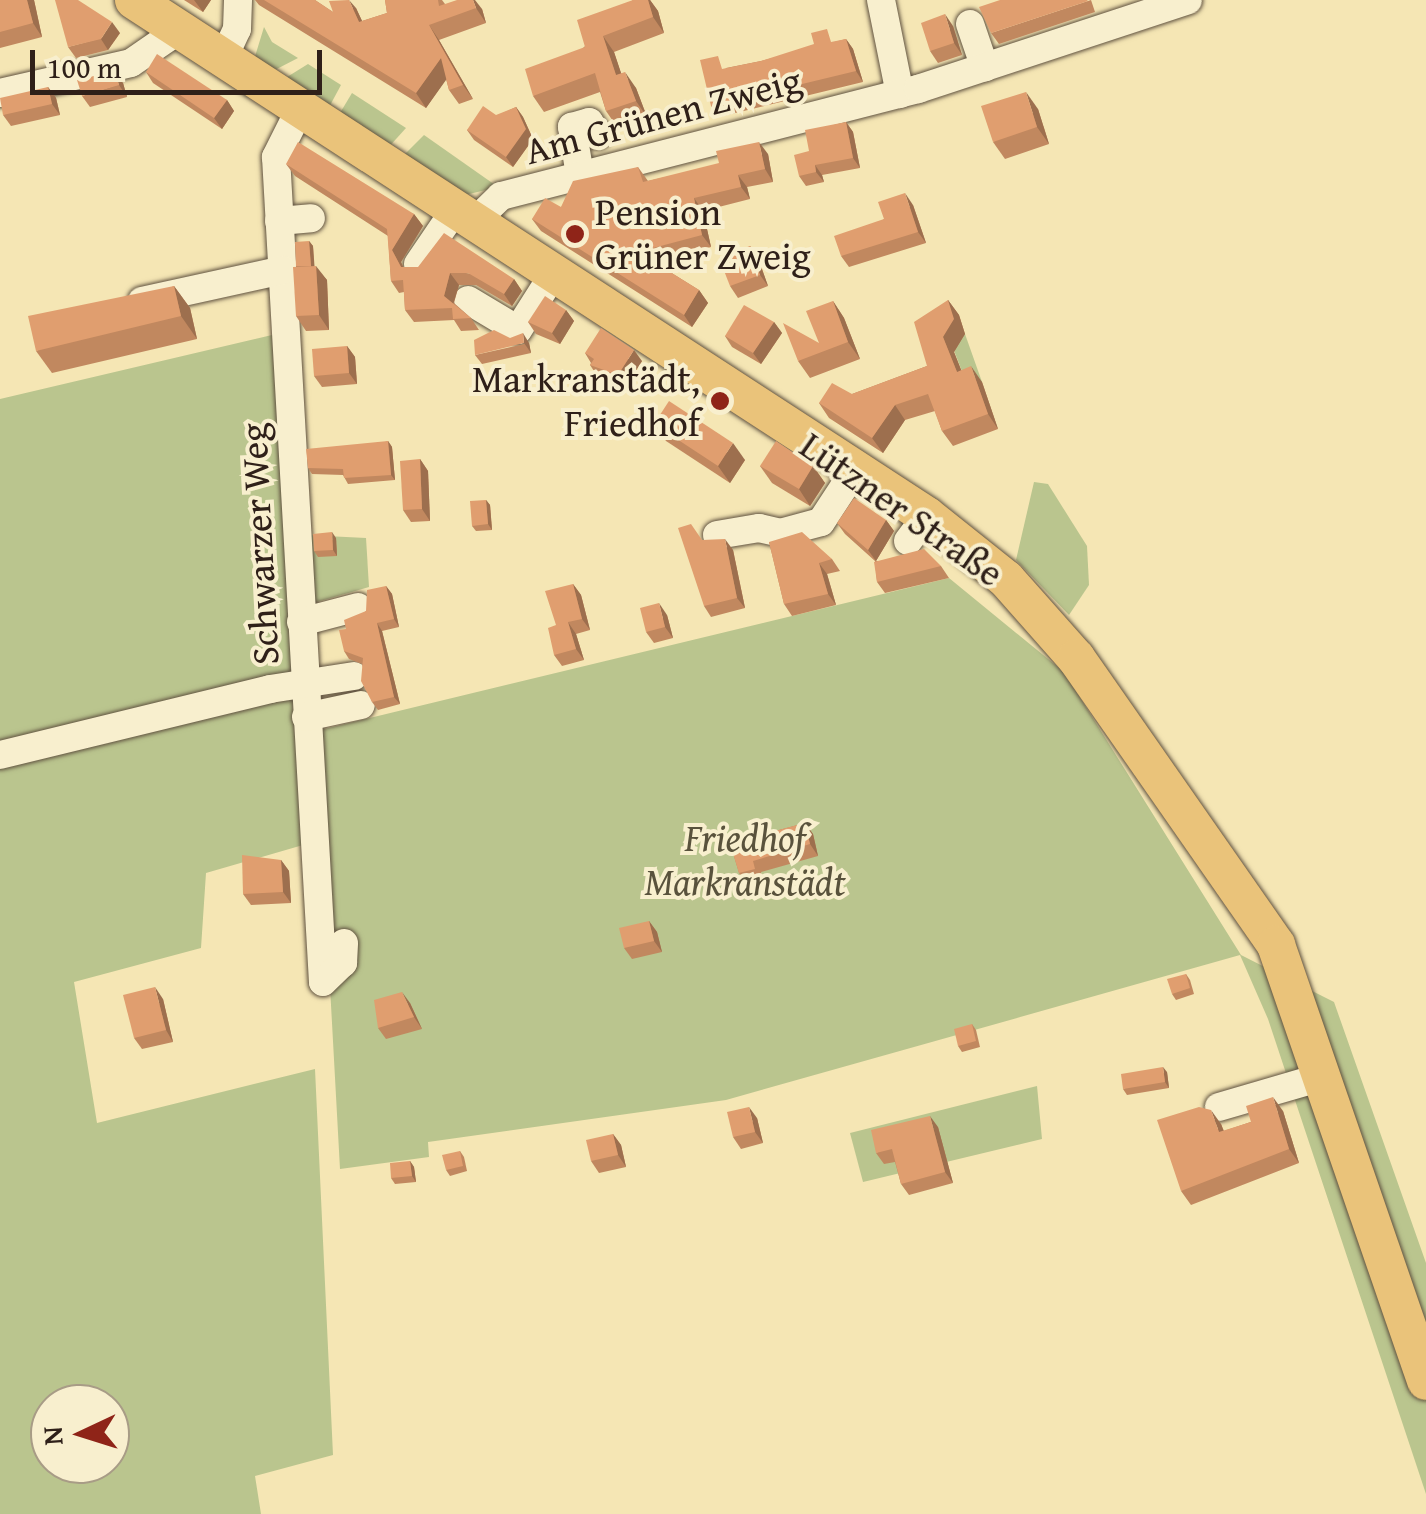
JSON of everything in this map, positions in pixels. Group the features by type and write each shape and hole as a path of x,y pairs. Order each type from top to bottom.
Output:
{"main road":[{"name":"Lützner Straße","path":"134,0 855,470 918,529 1006,579 1076,658 1276,945 1325,1076 1426,1381"}],"street":[{"path":"223,59 237,29 238,0"},
{"path":"881,0 891,95"},
{"name":"Am Grünen Zweig","path":"418,264 463,217 501,196 891,95 985,68 1043,34 1130,9 1188,0"},
{"path":"970,24 985,68"},
{"path":"0,93 131,64 179,30"},
{"path":"586,96 608,167"},
{"name":"Schwarzer Weg","path":"300,109 276,156 279,222 292,286 301,622 322,982 344,963 344,943"},
{"path":"580,174 572,127 589,122 598,135"},
{"path":"279,222 311,218"},
{"path":"468,300 518,330 554,274"},
{"path":"120,306 292,286"},
{"path":"717,536 759,528 780,533 820,522 855,470"},
{"path":"301,622 347,619"},
{"path":"0,755 354,676"},
{"path":"306,717 361,706"},
{"path":"1218,1107 1325,1076"}],"green space":[{"path":"264,27 272,42 298,58 269,73 253,63"},
{"path":"308,64 341,85 327,111 279,82"},
{"path":"352,93 406,128 387,149 337,118"},
{"path":"424,135 498,187 465,195 403,156"},
{"path":"965,334 982,382 968,387 953,348"},
{"path":"272,335 303,845 206,873 201,948 74,982 97,1123 315,1069 333,1455 255,1476 261,1514 0,1514 0,399"},
{"path":"1034,482 1048,484 1087,546 1089,585 1069,615 1016,560"},
{"path":"306,535 366,538 369,587 310,604"},
{"name":"Friedhof Markranstädt","path":"949,578 1064,672 1241,955 1334,1002 1426,1263 1426,1494 1268,1019 1240,955 726,1100 428,1142 429,1157 340,1169 316,731"},
{"path":"1037,1086 1042,1139 863,1182 850,1133"}],"building":[{"path":"0,0 27,0 33,23 0,32"},
{"path":"55,0 78,0 112,22 101,39 68,47"},
{"path":"264,0 315,0 333,12 329,1 349,0 359,22 387,13 385,0 438,0 439,6 473,0 476,8 429,25 463,85 449,90 441,58 416,93"},
{"path":"633,0 648,0 653,17 603,36 616,75 625,72 636,101 606,111 595,73 533,96 525,69 585,47 577,20"},
{"path":"1000,0 1088,1 991,33 979,7"},
{"path":"945,14 954,43 930,51 921,23"},
{"path":"827,29 831,42 846,39 856,71 711,106 700,60 718,56 722,69 761,61 814,44 811,33"},
{"path":"157,54 227,100 214,118 146,72"},
{"path":"115,71 119,85 82,96 77,80"},
{"path":"48,87 52,104 3,115 0,98"},
{"path":"1026,92 1037,127 993,142 981,106"},
{"path":"483,106 496,115 516,107 526,129 506,157 467,130"},
{"path":"846,122 853,158 815,165 816,172 799,176 794,155 809,151 805,130"},
{"path":"298,142 414,214 392,250 401,267 418,267 444,233 514,279 504,294 468,273 450,273 444,296 471,318 453,319 452,308 405,310 403,280 391,281 387,229 286,164"},
{"path":"759,142 765,169 738,175 741,187 694,198 702,235 638,252 699,290 684,315 532,219 545,198 561,207 573,181 638,167 643,182 719,163 716,151"},
{"path":"905,193 918,232 841,256 834,236 884,219 878,202"},
{"path":"309,241 311,266 296,266 295,242"},
{"path":"750,246 760,275 730,286 719,258"},
{"path":"316,266 319,315 296,316 293,267"},
{"path":"174,286 181,316 36,351 28,316"},
{"path":"545,296 566,310 552,333 528,322"},
{"path":"948,300 954,319 943,337 957,372 971,366 988,414 942,431 928,394 895,405 872,438 819,403 832,383 852,394 927,366 914,322"},
{"path":"833,301 848,342 798,361 783,323 819,343 806,311"},
{"path":"744,305 774,322 753,353 725,336"},
{"path":"601,328 634,350 618,375 590,365 594,359 585,353"},
{"path":"494,330 510,338 523,333 524,343 475,355 474,340"},
{"path":"347,346 349,373 314,376 312,349"},
{"path":"669,401 733,443 718,466 654,424"},
{"path":"388,441 391,475 344,478 343,469 308,468 306,449"},
{"path":"776,441 813,466 799,489 760,466"},
{"path":"420,459 422,509 403,510 400,461"},
{"path":"854,498 886,520 868,550 837,523"},
{"path":"486,500 488,524 472,526 470,501"},
{"path":"691,524 702,540 725,539 737,598 704,606 678,528"},
{"path":"332,532 333,550 314,551 313,534"},
{"path":"802,532 832,559 819,563 828,594 784,604 769,542"},
{"path":"924,549 941,566 877,582 874,562"},
{"path":"573,584 582,619 568,622 576,649 554,655 548,628 556,625 545,591"},
{"path":"386,586 394,619 377,623 394,697 372,702 361,681 363,658 344,651 339,630 346,629 344,620 366,611 367,590"},
{"path":"659,603 665,627 646,632 640,608"},
{"path":"805,823 810,844 753,861 755,869 739,873 730,843"},
{"path":"242,855 281,860 283,892 243,894"},
{"path":"649,921 654,941 624,948 619,928"},
{"path":"1186,974 1190,988 1172,994 1167,979"},
{"path":"155,987 166,1030 134,1038 123,995"},
{"path":"402,992 414,1017 378,1028 374,1000"},
{"path":"972,1024 976,1041 958,1046 954,1029"},
{"path":"1163,1067 1165,1082 1123,1089 1121,1074"},
{"path":"1273,1097 1289,1149 1181,1191 1157,1120 1199,1107 1211,1110 1219,1132 1251,1122 1246,1106"},
{"path":"749,1107 755,1132 733,1137 727,1112"},
{"path":"930,1116 945,1172 901,1184 892,1149 876,1153 871,1130"},
{"path":"613,1134 618,1155 591,1161 586,1140"},
{"path":"460,1151 463,1166 446,1170 442,1155"},
{"path":"410,1161 412,1176 391,1178 390,1163"}],"place":[{"name":"Pension Grüner Zweig","path":"575,234"},
{"name":"Markranstädt, Friedhof","path":"720,401"}]}
